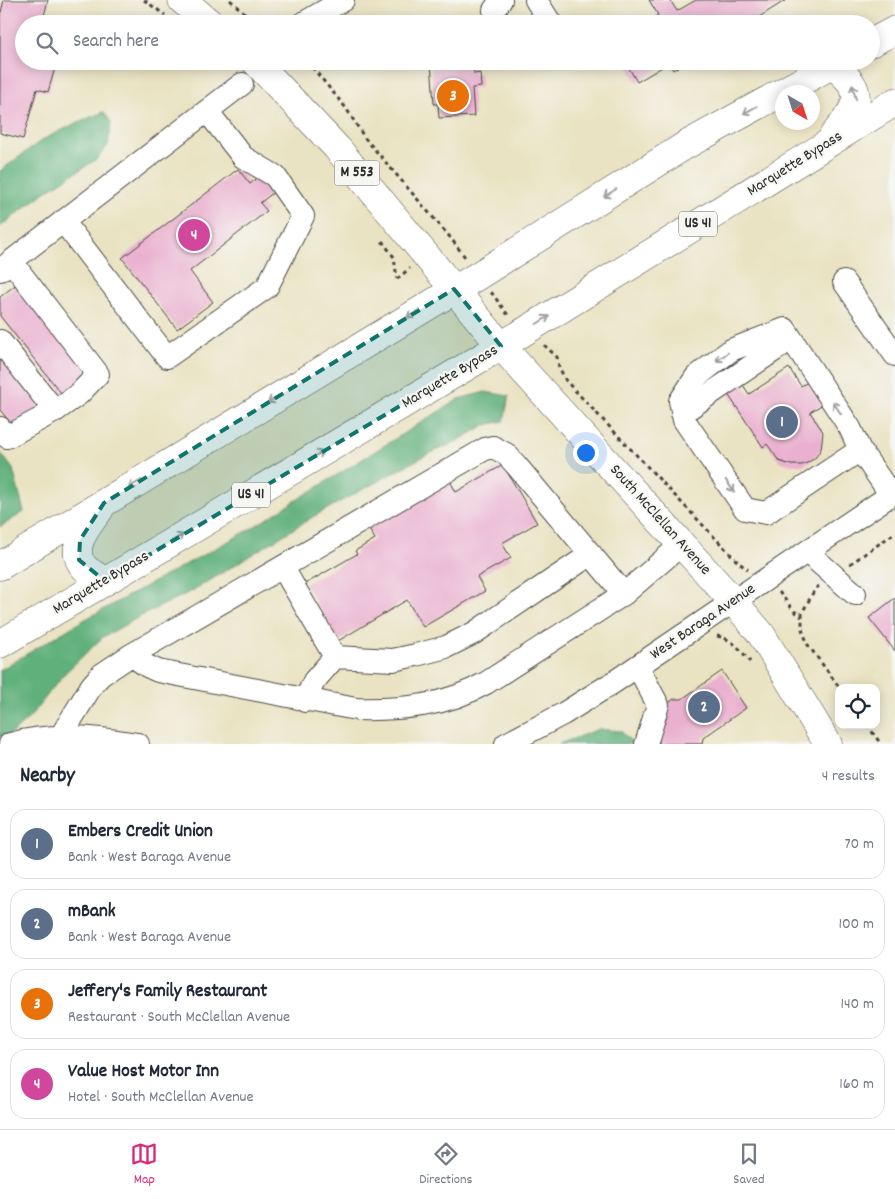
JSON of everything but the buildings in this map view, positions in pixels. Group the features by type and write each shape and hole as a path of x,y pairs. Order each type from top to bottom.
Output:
{"main road":[{"path":"175,8 191,15"},
{"path":"880,38 895,30"},
{"path":"0,566 686,145 822,70"},
{"path":"824,147 851,114 856,100 855,88 841,70"},
{"name":"South McClellan Avenue","path":"248,73 337,148 501,346 734,602 760,634 828,744"},
{"name":"Marquette Bypass","path":"0,644 501,346 895,102"},
{"path":"104,503 80,540 78,549 79,560 86,569 105,581"}],"street":[{"path":"317,15 343,0"},
{"path":"536,0 545,15"},
{"path":"0,428 7,437 79,394 98,374 5,266 207,111 248,73"},
{"path":"63,222 167,357 268,287 303,216 275,176 242,157 207,111"},
{"path":"844,282 895,355"},
{"path":"860,450 766,513 745,509 684,420 680,401 696,376 731,350 785,329 850,428 860,450 893,494"},
{"path":"0,340 55,410"},
{"path":"61,736 92,684 100,675 131,655 485,449 493,447 506,454 624,594"},
{"name":"West Baraga Avenue","path":"506,744 563,714 638,666 893,494"},
{"path":"131,655 158,671 356,709 379,710 434,704 453,699 486,683 624,594 682,544"},
{"path":"807,552 856,594"},
{"path":"336,657 393,660 446,646 474,633 591,554"},
{"path":"283,568 336,657"},
{"path":"305,700 314,681 336,657"},
{"path":"638,666 658,705 646,744"},
{"path":"10,744 41,737 61,736 100,738 138,744"}],"path":[{"path":"144,0 175,8"},
{"path":"230,0 247,15"},
{"path":"314,70 346,108 364,137 449,236"},
{"path":"376,233 394,257 397,279"},
{"path":"485,285 511,318"},
{"path":"558,356 559,367 566,381 738,562"},
{"path":"780,592 794,611 802,617"},
{"path":"699,626 710,636 723,638 734,643 755,670"},
{"path":"870,729 881,744"}],"highlighted area":[{"path":"454,289 501,346 105,581 79,560 80,540 104,503"}],"green space":[{"path":"104,112 111,122 108,145 97,159 48,190 0,227 0,171 42,140"},
{"path":"485,392 509,396 504,421 485,425 456,442 426,455 316,515 196,589 103,637 65,673 30,717 10,735 0,737 0,670 82,621 247,531 459,399"},
{"path":"0,452 13,469 24,512 0,527"},
{"path":"599,729 621,731 632,744 559,744"}],"place":[{"name":"Jeffery's Family Restaurant","path":"453,96"},
{"name":"Value Host Motor Inn","path":"194,235"},
{"name":"Embers Credit Union","path":"782,422"},
{"name":"mBank","path":"704,707"}]}
